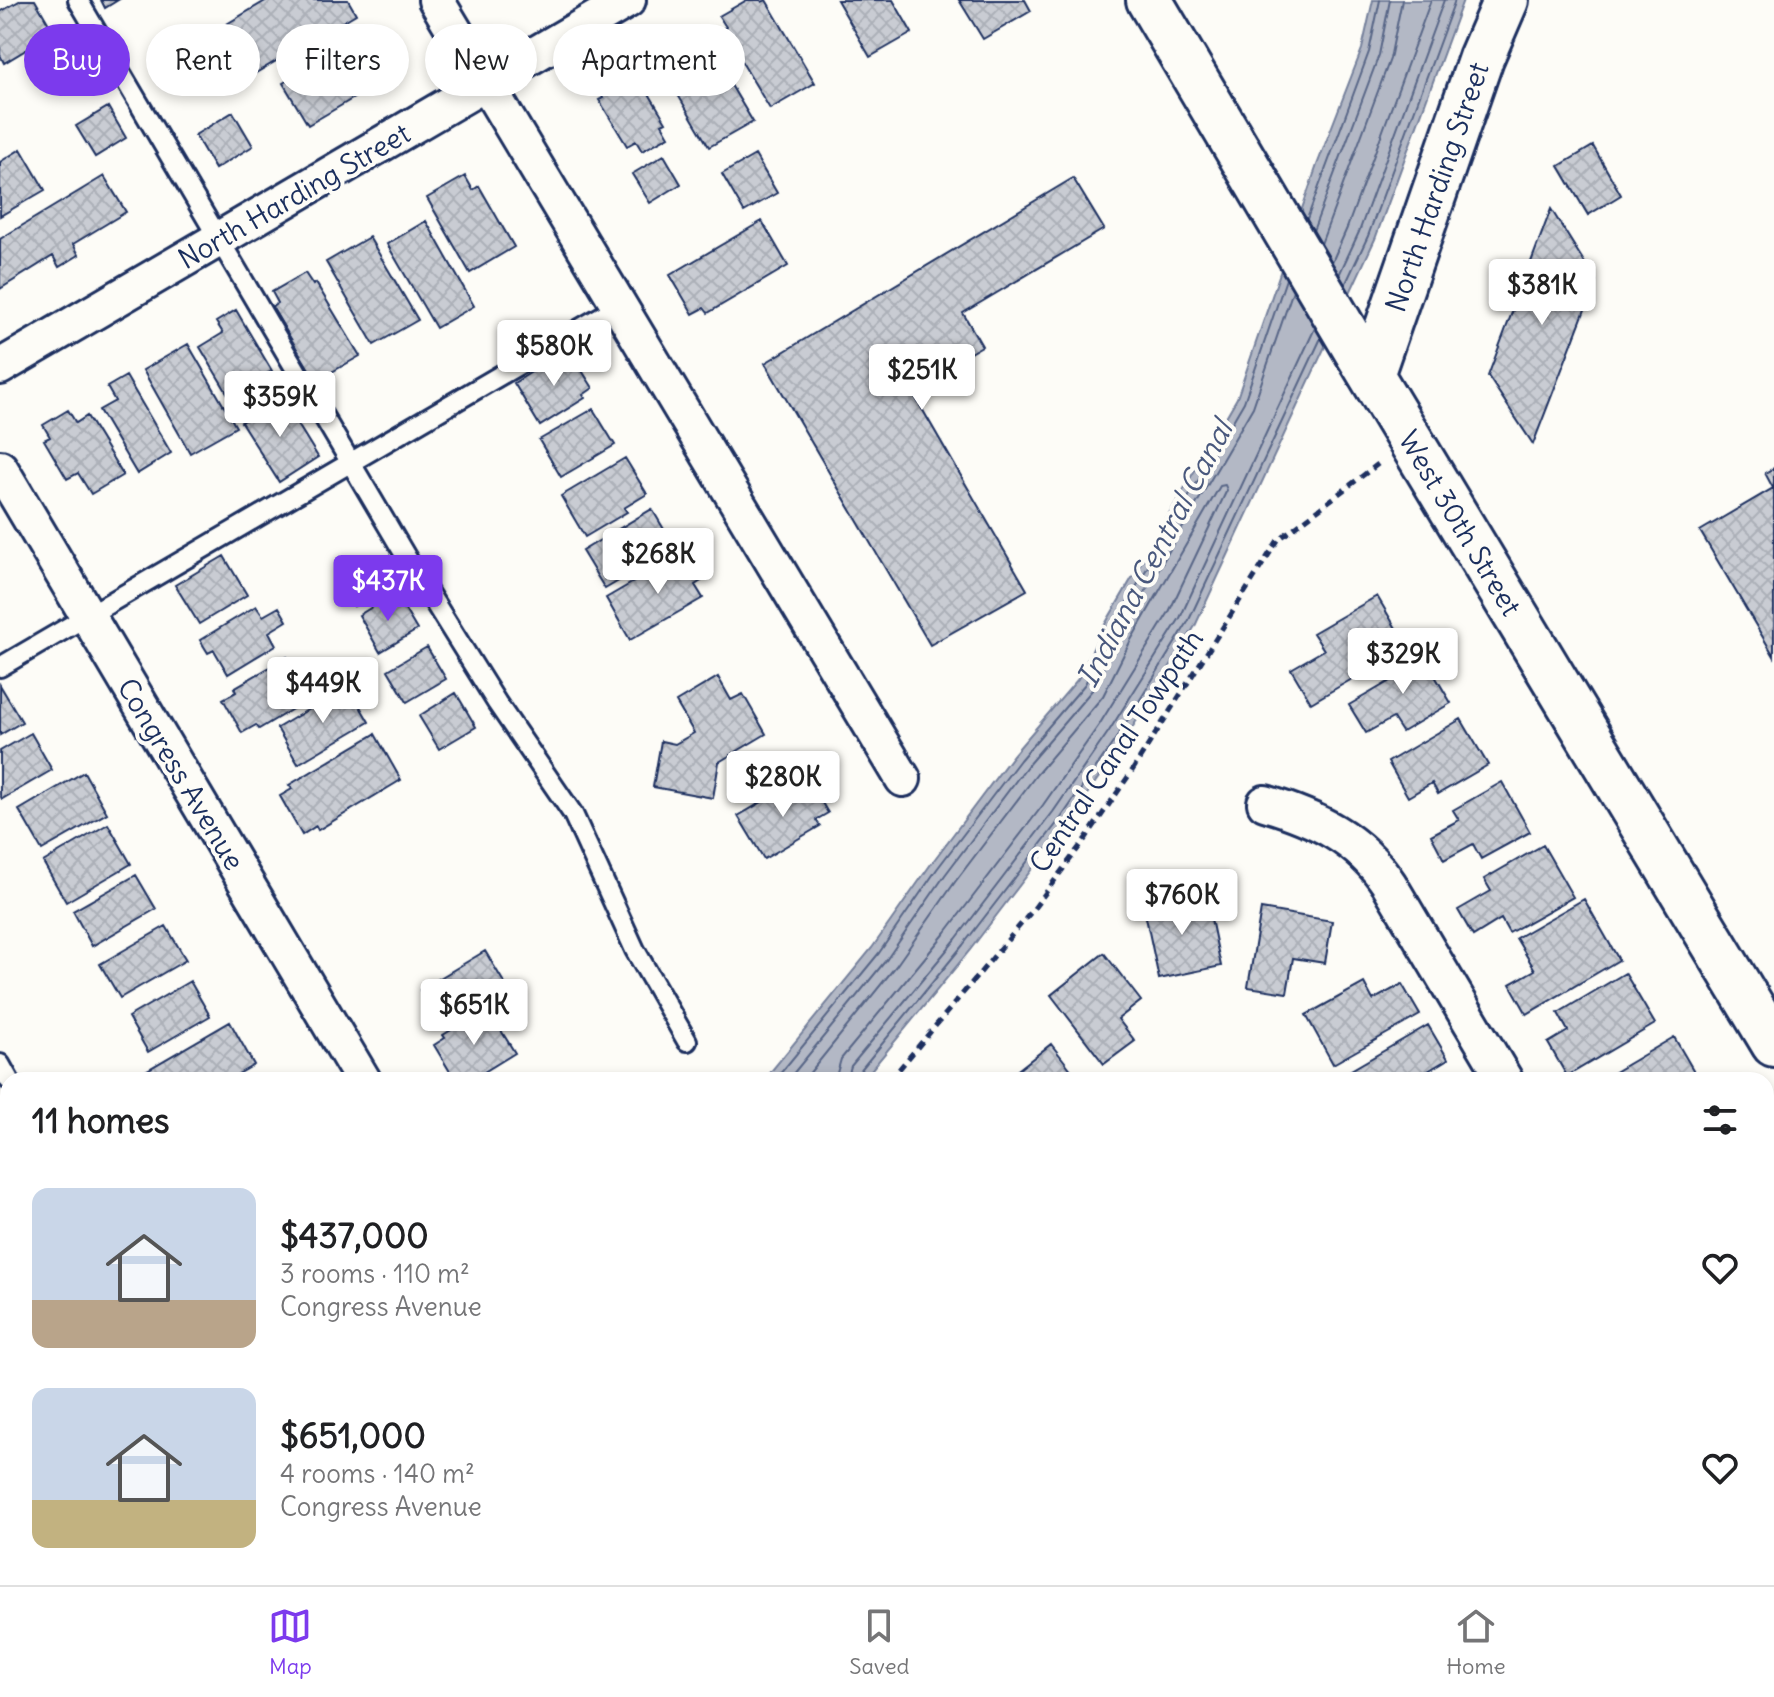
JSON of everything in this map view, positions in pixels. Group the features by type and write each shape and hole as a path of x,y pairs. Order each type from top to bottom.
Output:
{"main road":[{"name":"West 30th Street","path":"1149,0 1774,1044"},
{"name":"North Harding Street","path":"1363,362 1506,0"}],"street":[{"path":"436,0 450,24"},
{"name":"North Harding Street","path":"537,53 628,0"},
{"name":"North Harding Street","path":"0,367 464,96"},
{"path":"494,96 903,779"},
{"name":"Congress Avenue","path":"0,468 358,1072"},
{"path":"1265,803 1299,813 1334,830 1370,860 1389,884 1500,1072"}],"lane":[{"path":"78,0 497,703 573,814 635,950 687,1041"},
{"path":"0,667 619,306"}],"path":[{"name":"Central Canal Towpath","path":"897,1072 1032,911 1086,838 1278,540 1386,459"}],"water":[{"name":"Indiana Central Canal","path":"1373,0 1463,0 1375,239 1195,626 1124,741 1067,823 970,950 870,1072 771,1072 872,948 1013,755 1078,679 1104,626 1237,398 1317,165 1362,49"}],"building":[{"path":"21,0 35,0 49,24 24,24 24,51 4,63 0,55 0,12"},
{"path":"101,0 118,0 105,8"},
{"path":"267,0 348,0 356,14 339,24 276,24 276,61 260,71 260,24 227,24"},
{"path":"747,0 766,0 815,83 770,109 745,67 745,24 724,24 719,16"},
{"path":"837,0 893,0 912,33 870,57"},
{"path":"959,0 1025,0 1031,11 983,39"},
{"path":"291,96 357,96 308,125"},
{"path":"650,96 666,122 662,124 669,136 642,151 636,141 627,146 599,100"},
{"path":"679,96 737,96 753,122 709,147"},
{"path":"108,107 126,138 95,157 76,126"},
{"path":"233,112 253,146 215,169 195,135"},
{"path":"1593,146 1621,195 1588,215 1559,166"},
{"path":"21,149 45,190 0,216 0,162"},
{"path":"664,155 681,184 650,203 632,174"},
{"path":"755,155 777,193 744,212 722,174"},
{"path":"104,176 126,212 73,244 79,255 59,267 53,256 0,289 0,239"},
{"path":"465,176 473,190 479,186 514,247 470,273 427,198"},
{"path":"1073,178 1104,229 963,313 982,346 910,388 1027,590 930,645 765,363"},
{"path":"1551,209 1596,281 1533,444 1488,376"},
{"path":"426,221 474,306 436,328 387,244"},
{"path":"762,221 788,266 708,313 704,308 693,314 670,275"},
{"path":"369,237 418,320 374,345 326,262"},
{"path":"305,273 313,285 316,283 360,356 316,381 272,307 278,303 272,292"},
{"path":"236,310 272,371 229,396 200,347 223,333 216,322"},
{"path":"188,344 236,427 190,453 143,370"},
{"path":"562,353 566,359 572,355 593,388 583,395 585,398 540,426 514,383"},
{"path":"126,376 171,453 137,474 99,410 115,401 107,387"},
{"path":"281,397 318,457 279,482 241,422"},
{"path":"593,409 615,445 561,477 539,440"},
{"path":"68,410 76,423 87,416 123,475 91,494 78,473 67,479 44,440 50,437 43,425"},
{"path":"625,458 647,494 624,508 627,512 585,537 561,496"},
{"path":"1774,468 1774,656 1700,531 1773,488 1765,473"},
{"path":"652,509 675,548 605,589 582,551"},
{"path":"691,554 706,578 695,585 703,598 630,640 606,598 680,555 682,559"},
{"path":"224,556 247,595 199,624 175,585"},
{"path":"370,557 387,586 354,606 337,576"},
{"path":"395,593 417,630 380,652 359,615"},
{"path":"1377,596 1407,647 1311,703 1291,669 1324,650 1313,633"},
{"path":"256,606 263,616 279,607 287,621 269,632 276,645 228,674 214,650 208,653 200,640"},
{"path":"427,647 446,679 407,702 388,670"},
{"path":"1419,649 1451,703 1402,732 1393,718 1366,733 1349,705 1390,681 1384,671"},
{"path":"287,657 311,698 259,729 256,725 242,733 223,699 236,692 234,688"},
{"path":"718,677 731,700 743,694 766,734 719,762 713,798 653,787 661,741 675,744 694,733 676,702"},
{"path":"0,685 22,722 0,735"},
{"path":"348,686 369,722 298,764 277,728"},
{"path":"456,693 476,727 439,749 419,716"},
{"path":"1461,719 1488,765 1438,794 1432,783 1408,797 1388,762"},
{"path":"31,733 52,770 2,799 0,751"},
{"path":"375,734 401,780 318,830 316,826 302,835 280,796 292,789 289,785"},
{"path":"84,772 107,813 42,850 19,810"},
{"path":"796,782 803,795 814,789 828,813 816,820 820,826 764,859 738,816"},
{"path":"1502,782 1530,832 1481,859 1473,844 1444,860 1431,835 1459,820 1453,810"},
{"path":"108,824 131,864 66,902 43,862"},
{"path":"1543,845 1573,897 1509,933 1501,919 1473,936 1458,910 1491,891 1484,879"},
{"path":"136,875 156,909 92,946 73,911"},
{"path":"1206,895 1221,966 1159,979 1144,908"},
{"path":"1584,899 1619,960 1527,1014 1510,984 1535,970 1516,938"},
{"path":"1261,909 1332,921 1325,963 1293,958 1287,993 1248,987"},
{"path":"166,926 186,960 120,998 100,964"},
{"path":"485,951 506,986 440,1024 420,990"},
{"path":"1104,953 1141,1001 1118,1019 1135,1041 1104,1064 1051,995"},
{"path":"1625,973 1655,1024 1574,1072 1565,1072 1548,1043 1568,1031 1558,1013"},
{"path":"190,981 210,1016 148,1052 128,1017"},
{"path":"1364,983 1373,1000 1402,984 1420,1015 1333,1064 1306,1015"},
{"path":"487,1008 515,1053 484,1072 450,1072 434,1045 445,1038 443,1035"},
{"path":"230,1022 254,1065 242,1072 144,1072"},
{"path":"1428,1025 1448,1059 1426,1072 1348,1072"},
{"path":"1674,1037 1694,1072 1615,1072"},
{"path":"1051,1044 1073,1072 1015,1072"}]}
